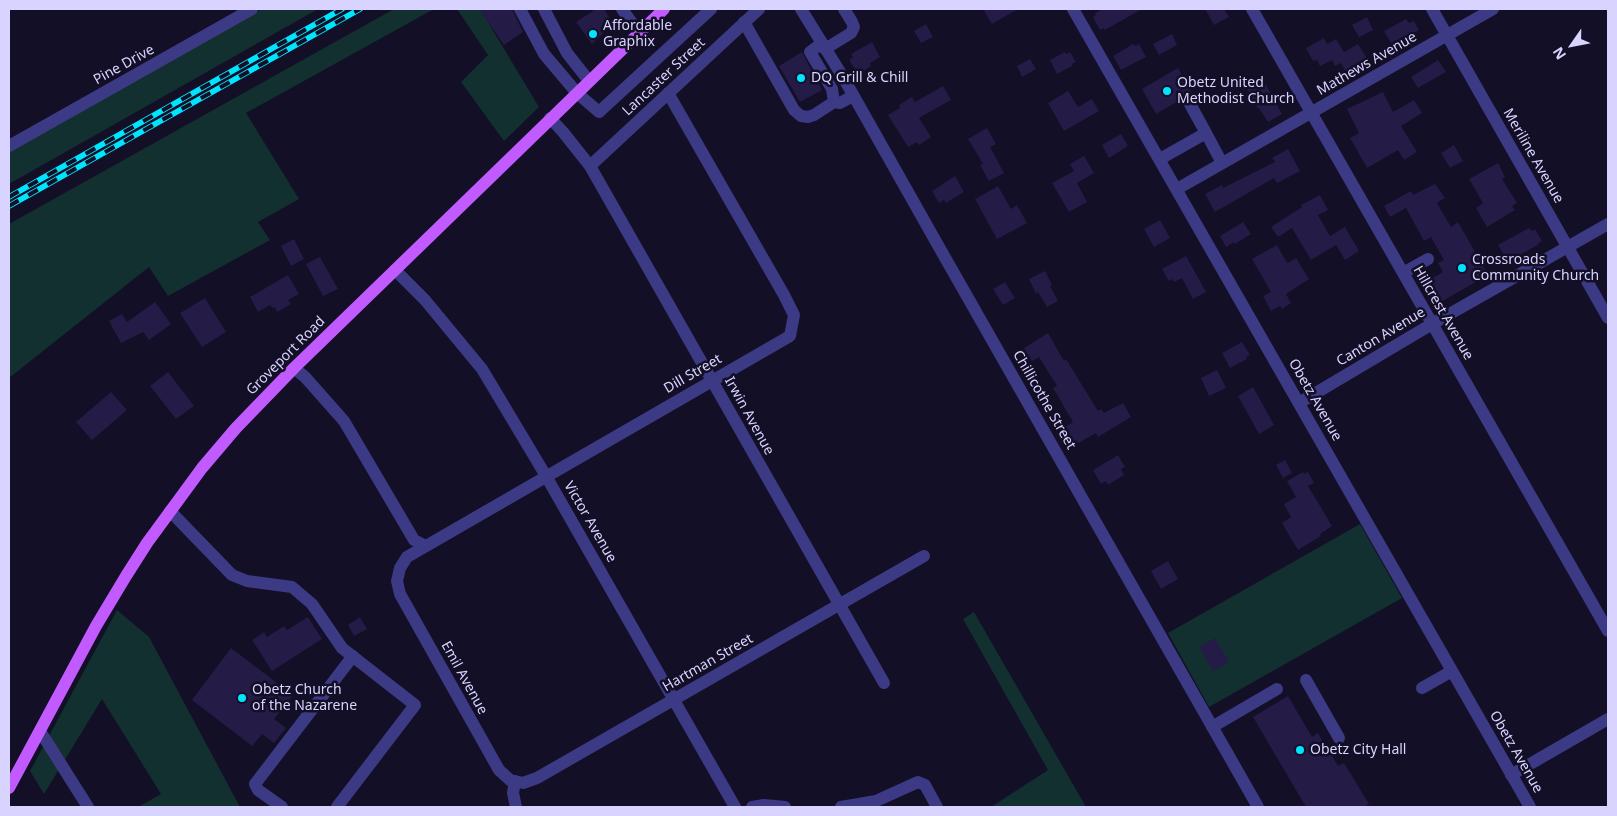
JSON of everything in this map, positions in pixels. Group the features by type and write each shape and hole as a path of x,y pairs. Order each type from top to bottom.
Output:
{"main road":[{"name":"Groveport Road","path":"9,788 107,608 146,543 202,468 236,428 294,368 664,9"}],"street":[{"name":"Pine Drive","path":"9,146 252,9"},
{"path":"520,9 544,54 577,92 599,112 711,9"},
{"path":"544,9 567,53 589,81"},
{"path":"622,9 639,33"},
{"name":"Lancaster Street","path":"590,166 759,9"},
{"name":"Chillicothe Street","path":"801,9 853,96 1258,807"},
{"path":"834,102 832,89 810,52 851,34 854,27 844,9"},
{"name":"Obetz Avenue","path":"1073,9 1530,807"},
{"name":"Hillcrest Avenue","path":"1252,9 1608,632"},
{"name":"Meriline Avenue","path":"1432,9 1608,318"},
{"name":"Mathews Avenue","path":"1177,189 1493,9"},
{"path":"744,22 794,110 802,116 814,115 834,102 840,103 853,96"},
{"name":"Dill Street","path":"400,594 397,581 400,568 407,557 790,336 794,315 668,93"},
{"path":"1190,104 1222,163"},
{"name":"Irwin Avenue","path":"550,118 590,166 884,683"},
{"path":"1160,159 1206,133"},
{"name":"Canton Avenue","path":"1299,402 1608,224"},
{"path":"1403,273 1428,259"},
{"name":"Victor Avenue","path":"394,270 425,300 482,369 546,476 735,807"},
{"path":"294,368 305,377 344,421 414,540 426,546"},
{"path":"170,510 232,574 247,581 292,587 312,604 342,648 415,705 337,807"},
{"name":"Hartman Street","path":"510,778 523,782 537,778 924,556"},
{"name":"Emil Avenue","path":"400,594 499,770 510,778"},
{"path":"282,807 258,790 255,784 353,656"},
{"path":"1422,688 1452,671"},
{"path":"1306,680 1339,738"},
{"path":"1212,727 1277,689"},
{"path":"1511,775 1608,719"},
{"path":"40,731 88,807"},
{"path":"510,778 516,807"},
{"path":"841,807 876,801 918,782 925,785 937,807"},
{"path":"752,807 764,805 785,807"}],"green space":[{"path":"262,9 318,9 9,184 9,151"},
{"path":"394,9 434,9 246,113 299,199 258,222 270,240 168,296 149,267 9,378 9,224"},
{"path":"457,9 480,9 539,107 504,141 461,82 488,55"},
{"path":"1360,524 1402,598 1209,707 1168,633"},
{"path":"117,610 149,637 240,807 138,807 161,794 102,699 44,794 30,771"},
{"path":"974,612 1086,807 991,807 1048,770 963,619"}],"building":[{"path":"479,9 512,9 523,32 504,45"},
{"name":"Affordable Graphix","path":"596,9 604,9 613,23 592,44 576,22"},
{"path":"983,9 1018,9 992,24"},
{"path":"1103,9 1142,9 1105,30 1103,28 1100,30 1093,17 1096,15 1095,13"},
{"path":"1205,9 1224,9 1229,17 1214,25"},
{"path":"1367,17 1373,30 1359,37 1352,25"},
{"path":"1406,19 1409,23 1414,21 1419,30 1393,46 1384,31"},
{"path":"926,24 933,37 921,43 914,31"},
{"path":"1172,34 1177,45 1159,55 1153,44"},
{"path":"1324,38 1327,44 1336,39 1344,52 1358,44 1369,62 1347,74 1341,63 1335,66 1332,60 1320,66 1317,60 1313,61 1306,48"},
{"path":"872,42 880,57 870,63 871,66 862,72 860,70 857,72 849,60 853,57 851,54"},
{"path":"1133,44 1135,46 1139,44 1146,57 1121,70 1113,56"},
{"name":"DQ Grill & Chill","path":"802,52 822,90 800,102 779,66"},
{"path":"1065,52 1066,54 1070,52 1076,62 1057,74 1050,60"},
{"path":"1030,59 1036,69 1022,77 1017,66"},
{"path":"1438,60 1446,72 1418,88 1411,77"},
{"name":"Obetz United Methodist Church","path":"1178,68 1192,93 1156,114 1142,89"},
{"path":"1261,76 1282,114 1268,122 1258,109 1245,85"},
{"path":"943,86 951,100 919,118 931,137 919,145 917,142 908,147 888,115 900,108 899,105 912,97 915,102"},
{"path":"1068,91 1078,107 1092,99 1099,111 1064,131 1048,103"},
{"path":"1383,92 1393,112 1414,100 1422,113 1401,126 1417,152 1404,160 1398,150 1367,168 1350,138 1359,133 1347,109"},
{"path":"987,128 996,144 990,147 1004,173 989,181 980,165 983,164 968,139"},
{"path":"1121,134 1128,146 1109,158 1102,145"},
{"path":"1454,145 1463,161 1450,168 1441,153"},
{"path":"1288,149 1300,171 1277,183 1274,178 1215,212 1205,194 1222,185 1223,188 1275,162 1272,158"},
{"path":"1084,156 1094,173 1077,183 1087,202 1069,212 1052,183 1074,171 1070,164"},
{"path":"1498,163 1505,177 1502,179 1517,203 1512,206 1515,210 1487,227 1476,208 1483,203 1469,179"},
{"path":"955,176 964,192 946,203 944,200 939,203 932,191"},
{"path":"1435,184 1445,198 1437,203 1451,227 1458,222 1488,275 1439,303 1426,282 1443,272 1438,263 1444,260 1431,237 1424,241 1406,208 1390,217 1384,206 1411,191 1413,195"},
{"path":"998,186 1011,209 1017,205 1027,223 997,239 975,199"},
{"path":"1320,195 1328,210 1318,215 1330,236 1345,227 1359,251 1345,260 1336,245 1311,260 1292,228 1278,237 1271,227 1302,207 1301,205"},
{"path":"1160,220 1170,238 1154,247 1144,229"},
{"path":"1243,222 1251,234 1226,247 1220,236"},
{"path":"1529,228 1532,231 1535,229 1542,241 1508,262 1498,245"},
{"path":"294,239 304,259 291,266 281,246"},
{"path":"1277,245 1287,263 1296,258 1309,279 1286,294 1291,303 1282,309 1280,306 1271,311 1263,296 1271,292 1252,259"},
{"path":"1186,256 1206,292 1193,299 1182,278 1174,282 1172,279 1169,281 1162,269"},
{"path":"320,257 338,289 323,296 306,264"},
{"path":"1045,271 1058,301 1047,307 1038,292 1036,294 1029,279"},
{"path":"288,275 299,294 288,300 291,304 277,312 275,307 273,308 270,305 258,312 250,297"},
{"path":"1005,282 1015,298 1003,305 993,289"},
{"path":"205,298 226,332 202,347 180,313"},
{"path":"155,302 171,324 149,340 143,332 121,343 109,321 122,314 127,322"},
{"path":"1048,333 1064,361 1066,359 1098,411 1101,409 1104,413 1123,403 1131,417 1098,437 1096,433 1073,446 1063,428 1073,422 1053,388 1057,386 1039,357 1032,361 1024,348"},
{"path":"1242,342 1250,355 1246,357 1247,359 1230,368 1222,353"},
{"path":"1217,370 1226,388 1209,396 1201,378"},
{"path":"168,372 194,406 176,419 150,386"},
{"path":"1253,387 1274,425 1259,434 1238,396"},
{"path":"111,392 127,410 92,440 76,422"},
{"path":"1118,455 1125,467 1121,469 1124,475 1108,485 1106,481 1101,484 1093,470"},
{"path":"1285,460 1292,473 1283,478 1276,465"},
{"path":"1303,472 1304,474 1308,472 1314,483 1308,486 1332,526 1320,534 1321,536 1298,550 1282,523 1291,517 1284,504 1296,497 1287,481"},
{"path":"1168,561 1178,579 1161,589 1151,571"},
{"path":"308,617 322,639 272,671 252,640 264,632 267,637 284,626 287,630"},
{"path":"360,617 367,629 354,636 348,625"},
{"path":"1215,638 1229,662 1213,671 1199,647"},
{"name":"Obetz Church of the Nazarene","path":"231,648 293,695 274,719 286,728 274,743 262,734 252,746 192,700"},
{"name":"Obetz City Hall","path":"1288,696 1312,737 1318,733 1338,766 1344,763 1369,804 1363,807 1306,807 1253,717"}],"railway":[{"path":"9,197 342,9"},
{"path":"9,206 360,9"}],"place":[{"name":"Affordable Graphix","path":"593,34"},
{"name":"DQ Grill & Chill","path":"801,78"},
{"name":"Obetz United Methodist Church","path":"1167,91"},
{"name":"Crossroads Community Church","path":"1462,268"},
{"name":"Obetz Church of the Nazarene","path":"242,698"},
{"name":"Obetz City Hall","path":"1300,750"}]}
